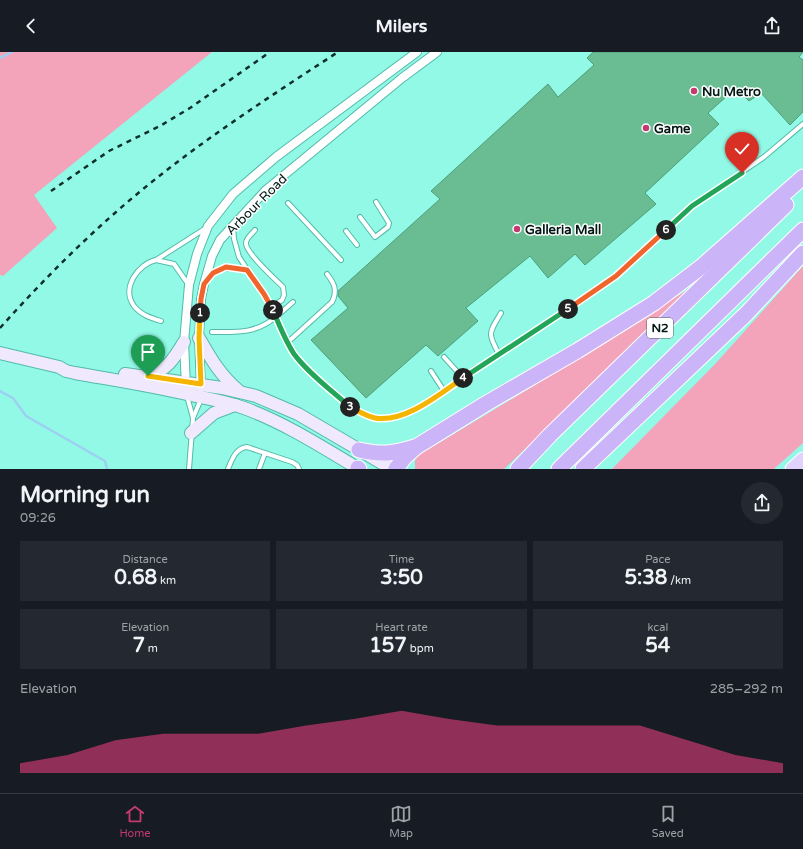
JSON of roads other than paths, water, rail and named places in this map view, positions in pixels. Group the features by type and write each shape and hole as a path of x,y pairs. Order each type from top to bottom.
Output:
{"highway":[{"path":"396,469 404,458 416,447 487,402 577,351 654,302 701,267 803,177"},
{"name":"N2","path":"518,469 550,435 803,188"},
{"name":"N2","path":"559,469 803,230"},
{"path":"583,469 746,314 803,253"},
{"path":"593,469 671,386"},
{"path":"359,450 374,453 388,453 416,447"}],"main road":[{"path":"199,338 216,368 240,392"},
{"path":"148,376 165,368 184,342"},
{"path":"1,353 59,367 75,373 136,383 186,388 201,384 256,396 298,414 392,469"},
{"path":"59,367 67,366 148,376 186,388 201,397 235,406 264,416 314,442 359,469"},
{"path":"191,433 214,413 222,409 235,406"},
{"path":"792,469 803,459"}],"street":[{"name":"Arbour Road","path":"186,388 184,342 189,285 196,254 208,226 233,194 276,157 417,52"},
{"name":"Arbour Road","path":"201,397 199,338 201,299 212,256 218,246 233,225 266,190 402,78 437,52"}],"lane":[{"path":"233,225 235,247 239,257 272,307 281,330 294,353 305,367 351,407 367,416 384,419 401,415 419,407 581,301 616,276 692,206 764,157 803,124"},
{"path":"360,218 375,237 388,227 389,223 376,202"},
{"path":"288,203 341,260"},
{"path":"156,260 208,226"},
{"path":"255,230 248,237 246,246 250,253 283,287 284,291 282,300 272,307"},
{"path":"346,231 357,245"},
{"path":"161,321 147,316 134,306 130,290 134,276 142,266 149,261 156,260 174,264 189,285"},
{"path":"204,284 213,273 226,267 247,270"},
{"path":"288,342 332,302 335,296 335,287 334,283 327,274"},
{"path":"212,332 242,332 253,330 269,323 293,302"},
{"path":"499,354 490,336 492,327 501,313"},
{"path":"444,357 463,378"},
{"path":"431,371 444,392"},
{"path":"186,388 193,418"},
{"path":"189,469 193,418 201,397"},
{"path":"228,469 236,452 247,447 292,462 297,465 299,469"},
{"path":"259,469 265,453"}],"waterway":[{"path":"0,58 12,52"},
{"path":"0,391 13,398 26,416 105,461 107,469"}],"railway":[{"path":"51,191 109,151 160,126 190,108 270,52"},
{"path":"0,328 59,265 122,206 144,188 187,154 338,52"}],"place":[{"name":"Nu Metro","path":"694,91"},
{"name":"Game","path":"646,128"},
{"name":"Galleria Mall","path":"517,229"}]}
